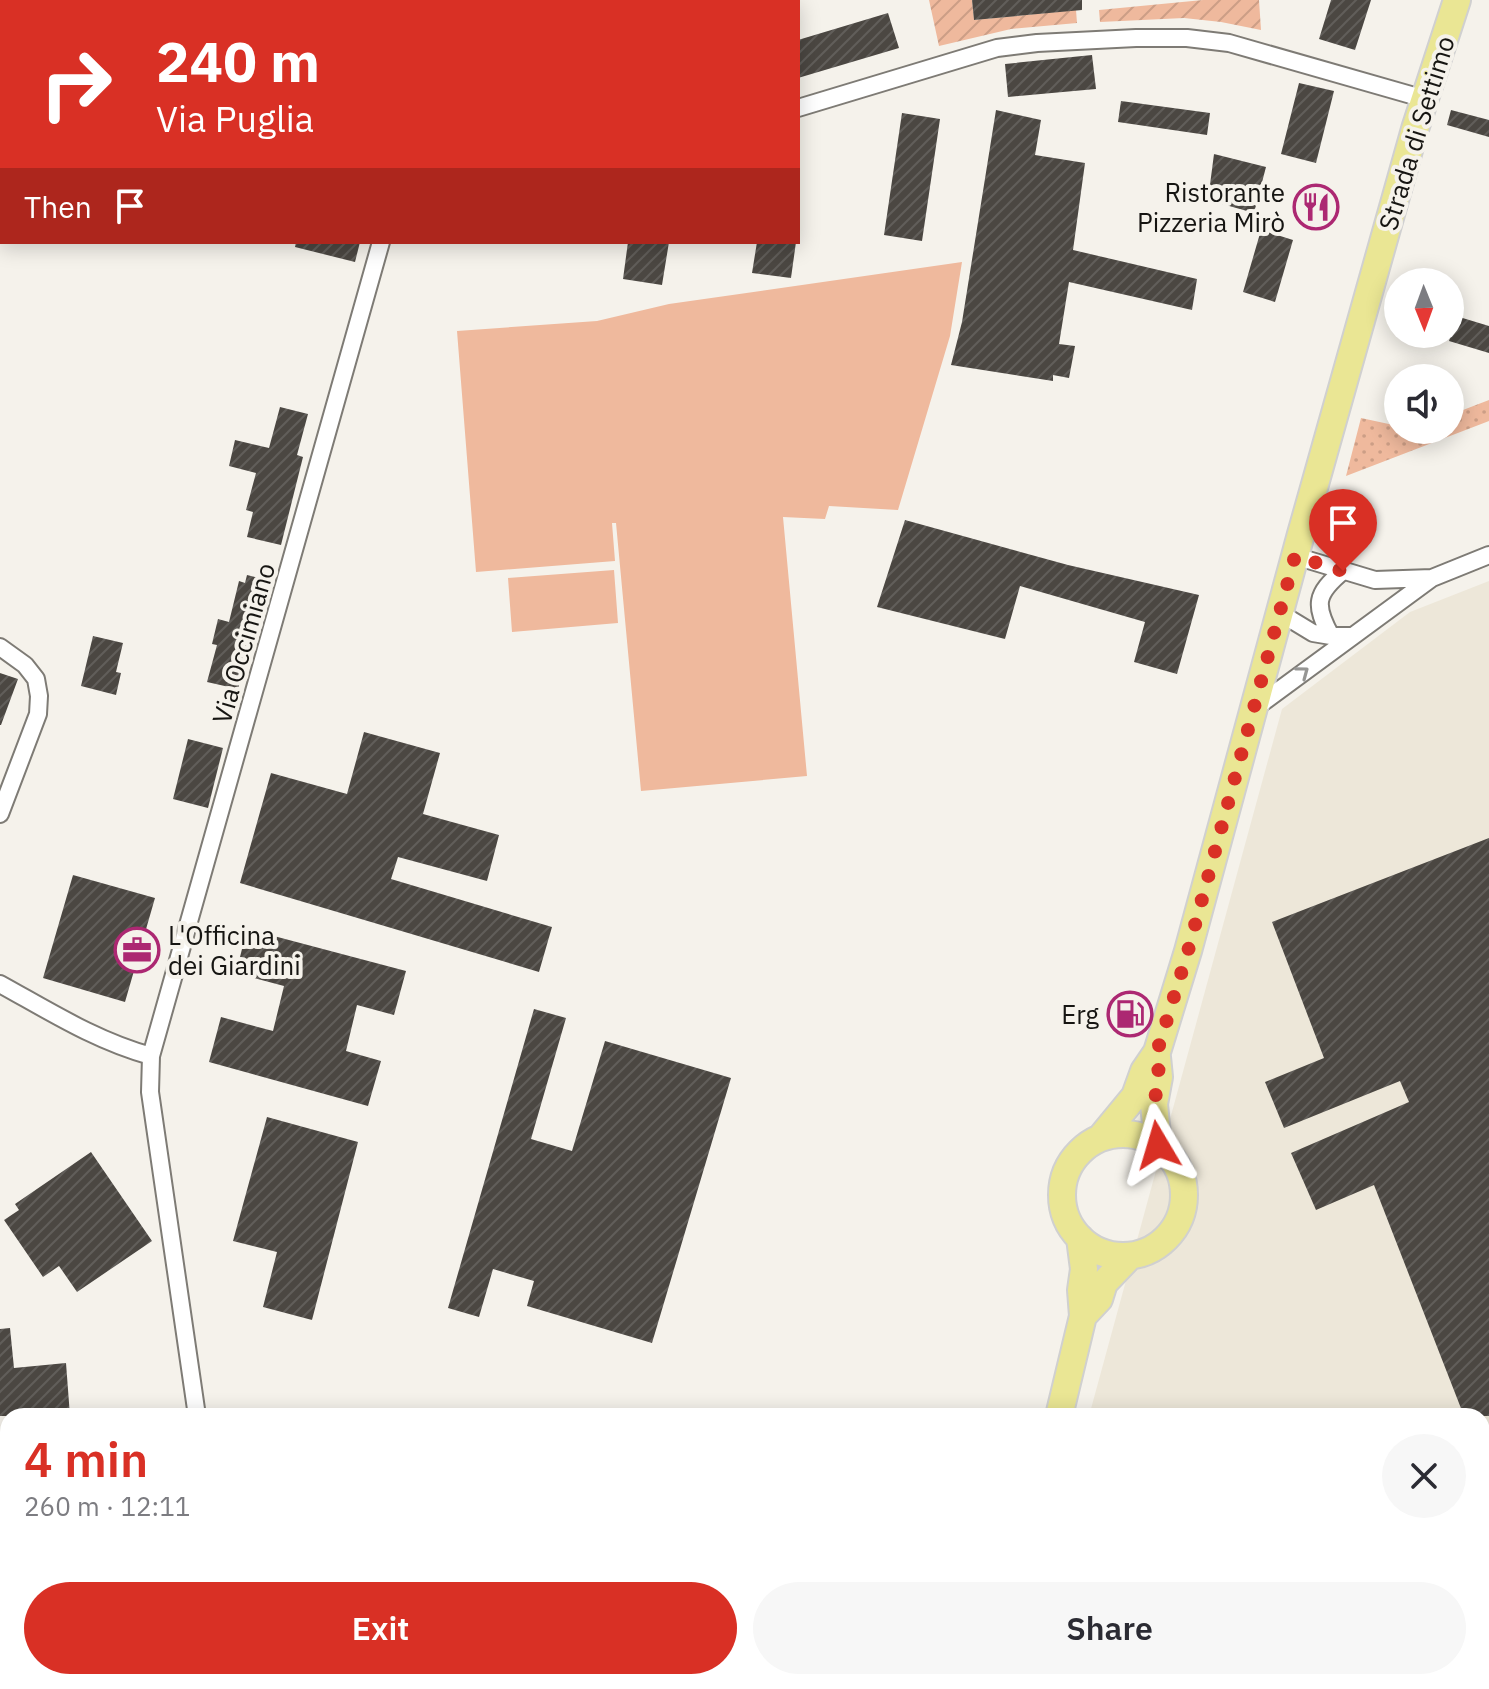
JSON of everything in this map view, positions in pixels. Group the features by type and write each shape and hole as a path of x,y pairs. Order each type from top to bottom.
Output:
{"main road":[{"name":"Strada di Settimo","path":"1102,1136 1135,1096 1144,1071 1157,1052 1188,951 1295,556 1425,99 1457,0"},
{"name":"Strada di Settimo","path":"1157,1052 1159,1077 1154,1104 1158,1145"},
{"path":"1102,1136 1140,1136 1158,1145 1170,1156 1180,1173 1184,1192 1182,1211 1174,1229 1161,1244 1129,1257 1115,1257 1090,1247 1071,1228 1063,1209 1062,1188 1067,1168 1080,1151 1102,1136"},
{"path":"1061,1408 1083,1316 1081,1290 1084,1269 1080,1238"},
{"path":"1083,1316 1099,1299 1104,1283 1129,1257"}],"street":[{"path":"800,107 997,48 1136,38 1187,38 1229,43 1425,99"},
{"name":"Via Occimiano","path":"196,1408 150,1092 151,1056 380,244"},
{"path":"1255,708 1432,578 1489,555"},
{"path":"1295,556 1375,580 1432,578"},
{"path":"1331,636 1322,619 1320,602 1327,584 1343,571"},
{"path":"1280,613 1313,633 1352,636"},
{"path":"0,647 25,665 36,679 39,696 38,714 0,814"},
{"path":"0,984 87,1032 122,1048 151,1056"}],"shaded area":[{"path":"929,0 972,0 974,20 1076,10 1077,23 1011,29 939,46"},
{"path":"1203,0 1259,0 1261,30 1184,18 1100,22 1099,10"},
{"path":"962,262 950,336 898,510 829,506 825,519 783,517 807,776 641,791 616,523 612,523 615,561 476,572 457,331 597,321 669,304"},
{"path":"1489,400 1489,421 1464,431 1464,410"},
{"path":"1361,418 1384,423 1384,444 1429,444 1346,476"},
{"path":"614,570 618,623 512,632 508,578"},
{"path":"1489,581 1489,1408 1091,1408 1282,709 1410,612"}],"building":[{"path":"972,0 1082,0 1082,10 974,20"},
{"path":"1331,0 1371,0 1355,50 1319,39"},
{"path":"888,13 899,48 800,77 800,39"},
{"path":"1092,55 1096,89 1008,97 1005,64"},
{"path":"1299,83 1334,91 1316,163 1281,154"},
{"path":"1121,101 1210,113 1207,135 1118,122"},
{"path":"996,110 1041,120 1035,155 1085,163 1073,250 1197,279 1192,310 1069,282 1059,344 1075,346 1069,378 1053,375 1053,381 951,365 962,322"},
{"path":"1451,110 1489,120 1489,137 1447,125"},
{"path":"902,113 940,119 922,241 884,235"},
{"path":"1214,154 1266,167 1254,213 1208,200"},
{"path":"1261,230 1293,240 1275,302 1243,292"},
{"path":"296,244 360,244 355,262 295,247"},
{"path":"628,244 669,244 662,285 623,279"},
{"path":"757,244 796,244 791,278 752,273"},
{"path":"1464,318 1489,326 1489,353 1464,346"},
{"path":"280,407 308,414 297,455 303,457 281,545 247,537 253,512 246,510 256,473 229,466 235,440 269,448"},
{"path":"905,520 1068,565 1199,595 1177,674 1134,662 1145,622 1020,586 1005,639 877,607"},
{"path":"247,575 268,580 238,689 207,682 217,645 212,644 218,619 229,622 239,581 245,583"},
{"path":"93,636 123,643 116,672 121,673 116,695 81,686"},
{"path":"0,673 18,679 1,725 0,725"},
{"path":"364,732 440,753 423,814 499,835 487,881 398,857 391,879 552,927 539,972 240,883 271,773 347,794"},
{"path":"188,739 223,748 208,808 173,799"},
{"path":"1489,838 1489,1408 1461,1408 1374,1185 1316,1210 1291,1153 1409,1102 1400,1081 1284,1128 1265,1082 1324,1058 1272,922"},
{"path":"73,875 155,898 125,1002 43,978"},
{"path":"247,929 406,971 394,1015 357,1005 346,1051 381,1061 368,1106 209,1062 221,1017 273,1031 284,986 236,973"},
{"path":"534,1009 566,1018 531,1139 572,1151 605,1041 731,1078 652,1343 527,1306 534,1281 493,1269 479,1317 448,1308"},
{"path":"267,1117 358,1142 312,1320 263,1307 277,1252 233,1241"},
{"path":"91,1152 152,1241 77,1292 59,1266 43,1277 4,1220 19,1210 15,1204"},
{"path":"10,1328 14,1368 66,1363 69,1408 0,1408 0,1329"}],"place":[{"name":"Ristorante Pizzeria Mirò","path":"1316,207"},
{"name":"L'Officina dei Giardini","path":"137,950"},
{"name":"Erg","path":"1130,1014"}],"route":[{"path":"1158,1145 1154,1104 1159,1077 1157,1052 1188,951 1295,556 1343,571"}]}
